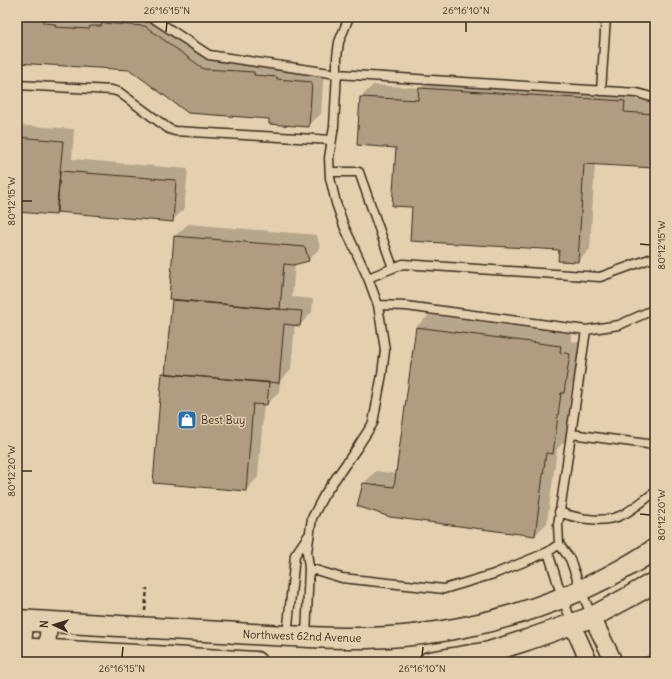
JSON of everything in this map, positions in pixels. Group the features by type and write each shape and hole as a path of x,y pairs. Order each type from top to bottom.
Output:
{"street":[{"name":"Northwest 62nd Avenue","path":"21,620 297,636 365,638 429,634 499,619 562,597 580,590 638,560 655,549"},
{"path":"429,662 489,652 592,617 655,582"},
{"path":"592,617 614,662"},
{"path":"21,620 21,653 47,656 256,662"},
{"path":"47,656 49,622"},
{"path":"572,624 589,662"}],"lane":[{"path":"146,17 153,18 210,55 337,74 601,91 637,94 655,98"},
{"path":"297,636 309,568 307,552 312,518 324,495 373,423 385,350 383,328 378,305 368,278 337,208 330,172 329,158 334,126 337,57 339,42 350,17"},
{"path":"601,91 606,17"},
{"path":"17,85 112,90 119,92 169,129 175,131 332,140"},
{"path":"330,172 359,172 393,268"},
{"path":"368,278 403,264 600,277 655,257"},
{"path":"378,305 406,306 586,330 619,325 655,309"},
{"path":"586,330 558,525 559,544 570,559 580,590 592,617"},
{"path":"571,434 655,445"},
{"path":"559,512 569,516 582,518 610,518 623,514 655,492"},
{"path":"297,636 295,555 310,534"},
{"path":"309,568 342,578 444,589 494,574 548,552 559,544"},
{"path":"548,552 572,624"}],"path":[{"path":"144,610 147,588"}],"building":[{"path":"17,18 44,19 43,23 55,24 55,27 89,29 90,26 101,26 102,23 145,26 204,69 254,72 254,75 277,77 277,79 312,82 309,127 269,124 269,119 188,113 130,70 17,63"},
{"path":"419,88 625,101 624,112 655,114 655,168 584,164 578,262 558,261 559,250 410,241 412,207 392,206 396,148 357,145 360,97 418,100"},
{"path":"17,137 63,141 56,215 17,212"},
{"path":"60,171 176,180 173,222 57,212"},
{"path":"174,236 305,247 309,261 293,265 284,264 280,309 169,299"},
{"path":"172,300 302,311 300,326 284,324 279,383 165,374"},
{"path":"416,327 561,346 560,352 570,354 564,393 561,393 553,454 546,453 535,536 390,517 357,506 363,483 394,487"},
{"path":"162,373 269,383 267,405 253,404 246,491 153,483"}],"waterway":[{"path":"650,662 655,659"}],"place":[{"name":"Best Buy","path":"187,420"}]}
